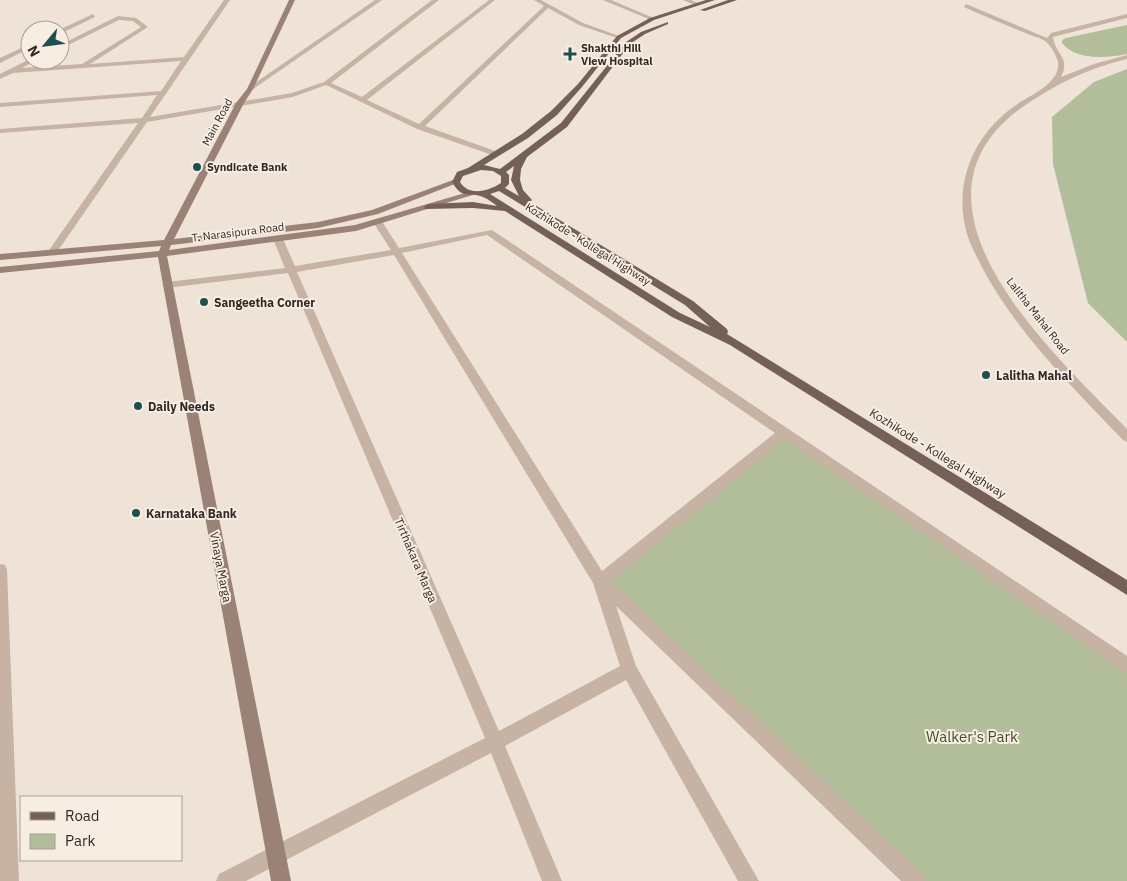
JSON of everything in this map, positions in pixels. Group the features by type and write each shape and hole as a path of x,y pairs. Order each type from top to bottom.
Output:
{"main road":[{"path":"456,182 460,174 472,169 531,132 554,113 577,89 619,38 638,25 712,0"},
{"path":"501,172 564,125 628,43 642,33 668,22 734,0"},
{"path":"605,55 618,57"},
{"path":"526,153 519,163 514,181 517,190 542,213"},
{"path":"472,169 488,168 501,172 506,180 500,188 479,193"},
{"name":"Kozhikode - Kollegal Highway","path":"456,182 461,190 479,193 512,212 676,315 734,342 1127,588"},
{"name":"Kozhikode - Kollegal Highway","path":"500,188 689,303 734,342"},
{"path":"428,207 473,205 496,207 512,212"}],"street":[{"path":"52,253 227,0"},
{"name":"Main Road","path":"164,248 240,103 250,89 292,0"},
{"path":"250,89 379,0"},
{"path":"0,131 143,120 293,95 326,83 436,0"},
{"path":"362,100 492,0"},
{"path":"536,0 581,24 619,38"},
{"path":"606,0 653,19"},
{"path":"686,0 697,4"},
{"path":"420,127 547,6"},
{"path":"966,6 1050,41 1060,56 1063,65 1056,81"},
{"path":"70,27 93,16"},
{"path":"1050,41 1050,37 1053,34 1062,30 1127,16"},
{"path":"70,42 118,18 134,19 145,27 82,66"},
{"path":"0,60 20,51"},
{"name":"Lalitha Mahal Road","path":"1127,57 1085,68 1056,81 1004,116 976,154 967,178 969,227 980,256 1006,299 1041,343 1127,437"},
{"path":"13,71 185,59"},
{"path":"0,77 20,67"},
{"path":"326,83 420,127 495,154"},
{"path":"0,105 161,94"},
{"name":"T. Narasipura Road","path":"0,270 164,248 348,220 417,198 456,182"},
{"name":"T. Narasipura Road","path":"0,257 164,248 278,239 348,229 479,193"},
{"path":"378,222 600,581 629,670 749,881"},
{"path":"167,285 291,270 396,252 488,232 1127,665"},
{"name":"Tirthakara Marga","path":"278,239 495,742 552,881"},
{"name":"Vinaya Marga","path":"164,248 167,285 281,881"},
{"path":"600,581 785,432"},
{"path":"0,570 9,881"},
{"path":"600,581 915,881"},
{"path":"226,881 495,742 629,670"}],"green space":[{"path":"1127,25 1127,54 1093,57 1075,53 1062,43 1062,40 1066,38"},
{"path":"1127,69 1127,342 1088,303 1053,164 1052,117 1094,82"},
{"name":"Walker's Park","path":"785,432 1127,668 1127,881 915,881 600,581"}],"place":[{"name":"Shakthi Hill View Hospital","path":"570,54"},
{"name":"Syndicate Bank","path":"197,167"},
{"name":"Sangeetha Corner","path":"204,302"},
{"name":"Lalitha Mahal","path":"986,375"},
{"name":"Daily Needs","path":"138,406"},
{"name":"Karnataka Bank","path":"136,513"}]}
